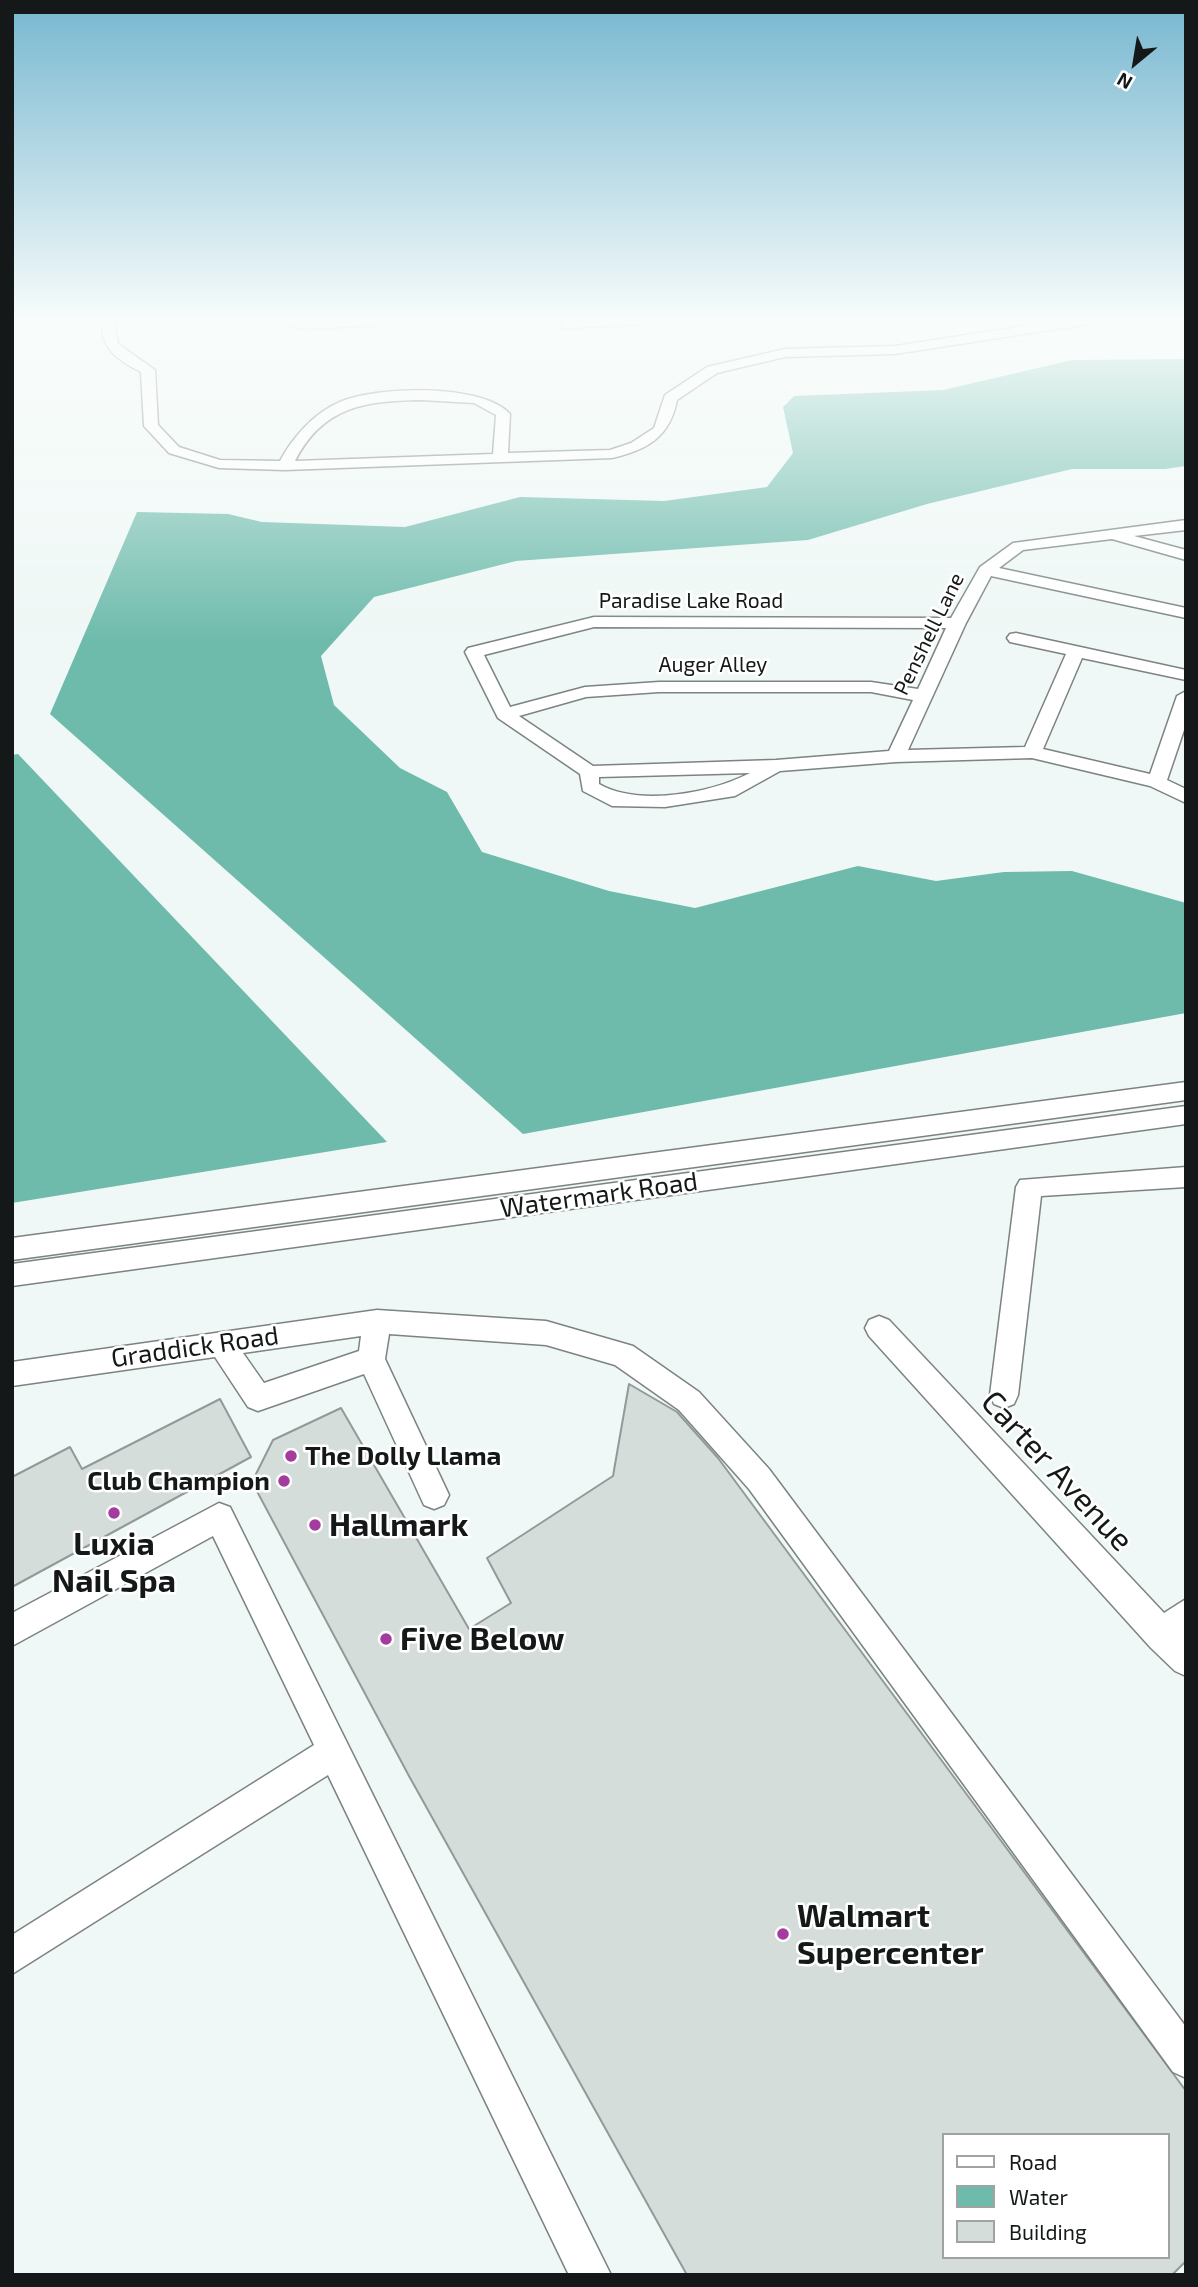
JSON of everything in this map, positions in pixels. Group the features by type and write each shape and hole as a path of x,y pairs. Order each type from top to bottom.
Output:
{"street":[{"path":"152,427 174,450 219,464 285,466 612,454 651,441 664,427"},
{"path":"285,466 296,443 315,427"},
{"path":"500,457 502,427"},
{"name":"Penshell Lane","path":"896,756 957,624 986,570 1019,546 1186,525"},
{"path":"1109,534 1186,555"},
{"path":"986,570 1186,613"},
{"name":"Paradise Lake Road","path":"957,624 594,622 474,652 505,714 589,772 776,766 896,756 1032,752 1157,782 1186,797"},
{"path":"1016,638 1186,676"},
{"path":"1032,752 1076,652"},
{"name":"Auger Alley","path":"505,714 585,692 659,687 872,687 924,696"},
{"path":"1157,782 1186,696"},
{"name":"Paradise Lake Road","path":"589,772 590,787 612,800 665,801 728,792 776,766"},
{"name":"Watermark Road","path":"12,1249 1186,1091"},
{"name":"Watermark Road","path":"12,1275 1186,1115"},
{"path":"1004,1395 1029,1187 1186,1177"},
{"path":"377,1322 371,1359 434,1495"},
{"name":"Graddick Road","path":"12,1374 220,1342 377,1322 546,1333 623,1355 689,1401 759,1479 1186,2059"},
{"name":"Carter Avenue","path":"879,1328 1186,1660"},
{"path":"220,1342 258,1398 371,1359"},
{"path":"12,1630 219,1517 583,2271"},
{"path":"1162,1637 1186,1614"},
{"path":"12,1956 334,1752"}],"water":[{"path":"787,427 1186,427 1186,466 1165,469 1072,469 927,504 808,540 516,561 374,597 321,656 334,705 400,768 447,792 482,852 609,891 695,908 858,866 936,881 1004,872 1072,871 1186,903 1186,1013 523,1134 50,714 137,512 228,514 262,522 405,527 520,497 664,501 767,487 793,453"},
{"path":"18,754 387,1142 12,1203 12,755"}],"building":[{"name":"Walmart Supercenter","path":"629,1384 677,1412 718,1458 1186,2091 1186,2261 1172,2275 687,2275 409,1776 252,1482 273,1440 341,1408 469,1629 511,1603 487,1558 613,1476"},
{"path":"220,1399 251,1457 12,1587 12,1477 70,1447 82,1469"}],"place":[{"name":"The Dolly Llama","path":"291,1456"},
{"name":"Club Champion","path":"284,1481"},
{"name":"Luxia Nail Spa","path":"114,1513"},
{"name":"Hallmark","path":"315,1525"},
{"name":"Five Below","path":"386,1639"},
{"name":"Walmart Supercenter","path":"783,1934"}]}
